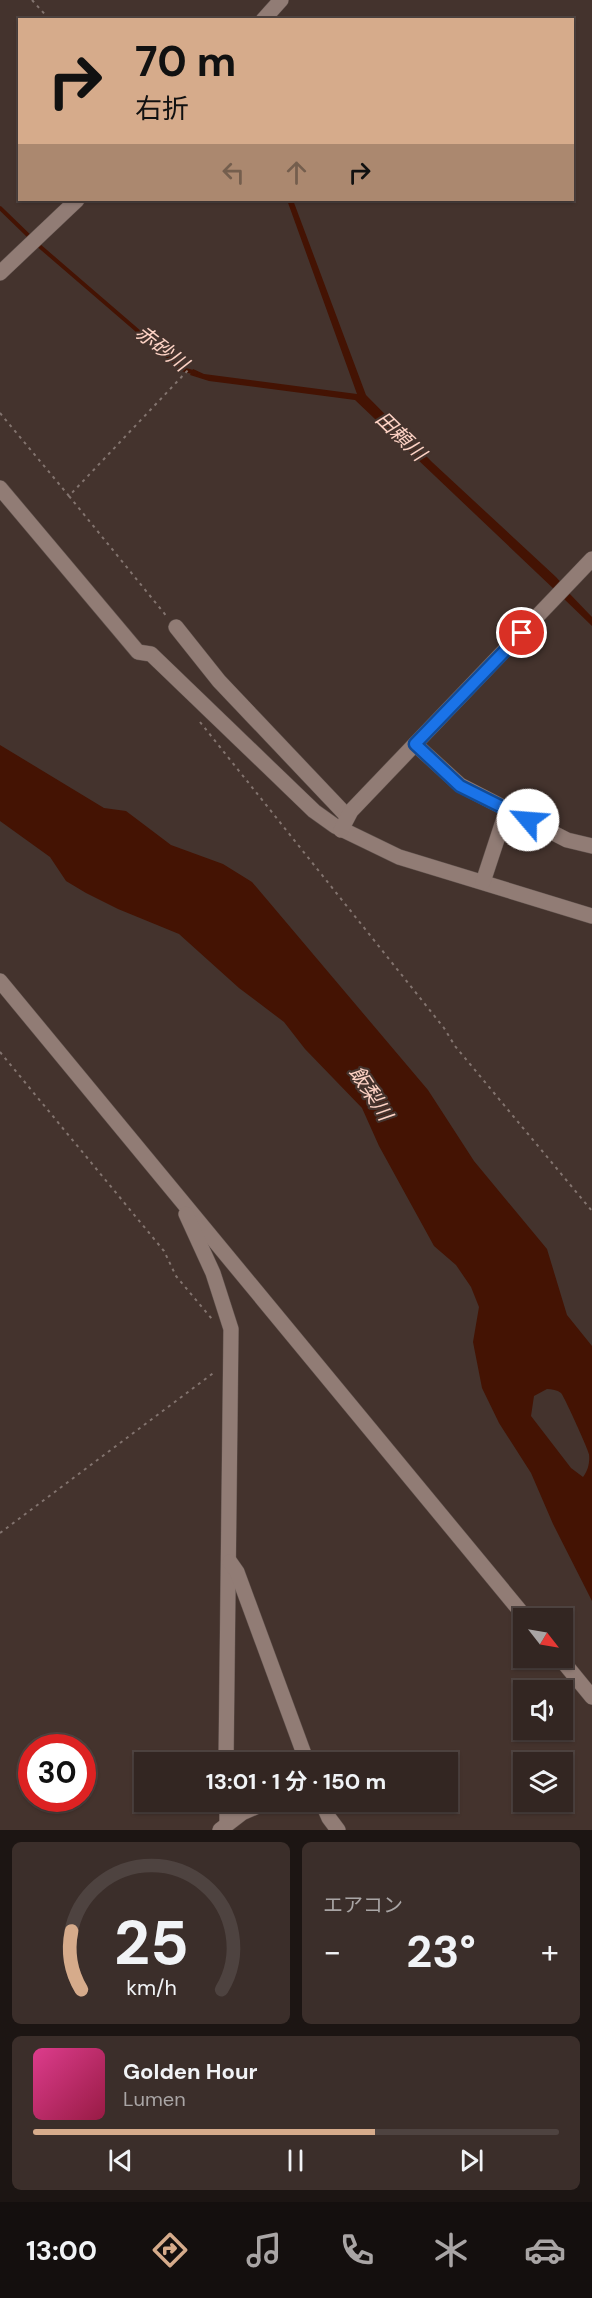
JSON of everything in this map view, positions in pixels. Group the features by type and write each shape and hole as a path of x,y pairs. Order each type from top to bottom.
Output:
{"street":[{"path":"265,18 281,0"},
{"path":"0,273 76,201"},
{"path":"0,488 138,652 151,654 304,802 344,823 399,857 592,916"},
{"path":"344,823 415,744 592,559"},
{"path":"176,627 219,681 344,823"},
{"path":"415,744 460,786 567,840 592,846"},
{"path":"483,882 507,809"},
{"path":"0,981 518,1608"},
{"path":"177,1195 213,1273 231,1329 226,1752"},
{"path":"230,1562 237,1572 303,1752"},
{"path":"568,1668 592,1696"},
{"path":"224,1826 244,1812"},
{"path":"326,1812 338,1830"}],"path":[{"path":"32,0 48,18"},
{"path":"69,496 190,368"},
{"path":"0,413 176,627"},
{"path":"194,715 444,1028 455,1046 592,1211"},
{"path":"0,1052 164,1251 176,1276 231,1341"},
{"path":"0,1533 223,1366 231,1364"}],"water":[{"name":"田頼川","path":"287,201 293,201 366,395 432,462 564,586 557,592 355,400 209,381 190,375 193,369 204,374 357,394"},
{"path":"567,591 592,617 592,626 562,597"},
{"name":"飯梨川","path":"0,745 104,808 126,811 171,845 223,864 252,882 428,1090 474,1161 547,1249 567,1315 592,1346 592,1601 553,1524 531,1473 499,1423 482,1388 473,1342 479,1307 471,1287 456,1265 434,1246 379,1146 362,1108 305,1049 284,1022 239,988 179,934 118,909 66,881 50,857 0,821","holes":["547,1389 561,1393 588,1450 589,1463 583,1477 571,1468 531,1416 534,1396"]}],"waterway":[{"name":"赤砂川","path":"0,208 32,239"},
{"name":"赤砂川","path":"37,244 182,369 196,373"}],"route":[{"path":"522,633 415,744 460,786 528,820"}]}
